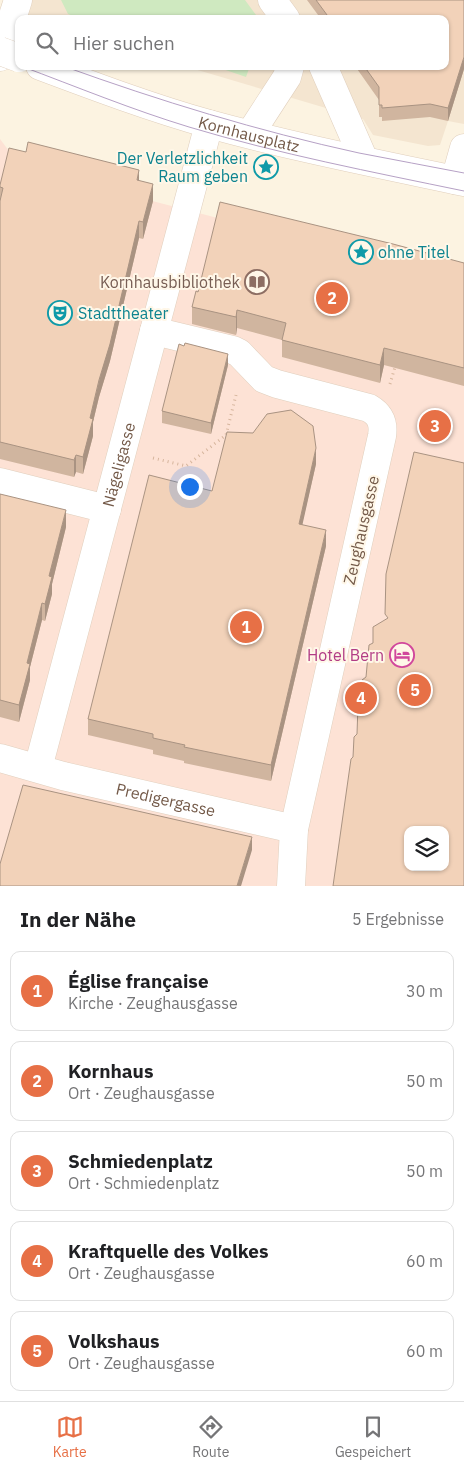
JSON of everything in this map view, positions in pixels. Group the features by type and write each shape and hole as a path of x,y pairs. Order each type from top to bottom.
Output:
{"street":[{"path":"0,58 18,0"},
{"path":"272,0 283,15"},
{"path":"0,51 15,57"},
{"name":"Kornhausplatz","path":"51,70 132,100 209,124 460,181"},
{"path":"250,134 287,77 289,70"},
{"path":"325,70 364,160"},
{"name":"Nägeligasse","path":"38,768 209,124"},
{"path":"460,181 464,148"},
{"name":"Zeughausgasse","path":"154,331 233,350 239,353 264,379 277,384 393,416 382,436 294,829 291,886"},
{"path":"0,482 107,509"},
{"path":"0,758 38,768"},
{"name":"Predigergasse","path":"38,768 63,776 294,829"}],"path":[{"path":"123,451 186,466 226,435"}],"shaded area":[{"path":"20,0 464,0 464,124 448,121 440,145 428,146 373,135 363,119 198,70 449,70 449,15 16,14"},
{"path":"0,139 12,155 137,197 464,282 464,886 0,886"}],"green space":[{"path":"61,0 245,0 256,15 70,15 68,14"},
{"path":"226,70 249,70 246,77"}],"building":[{"path":"316,0 464,0 464,57 448,108 430,104 382,108 382,105 379,105 379,87 367,70 449,70 449,15 327,15"},
{"name":"Stadttheater","path":"28,142 139,170 137,180 153,184 143,222 139,221 110,344 99,380 90,418 93,419 83,457 76,455 74,460 0,442 0,201 3,188 0,185 9,148 26,152"},
{"path":"220,202 464,263 464,368 384,348 380,365 282,340 286,323 237,310 236,317 192,307 196,291 198,292"},
{"path":"185,343 228,354 211,423 162,411 179,344 184,346"},
{"path":"291,410 313,426 316,448 299,524 326,530 271,765 184,747 185,745 153,738 153,734 88,719 149,475 212,491 227,432 253,433 267,414"},
{"path":"414,452 464,463 464,886 333,886 351,759 353,757 354,737 357,734 358,705 362,702 362,680 366,677 369,645 373,643 373,627 388,618 385,614 386,574"},
{"path":"0,494 66,510 49,576 52,577 45,604 42,603 27,663 30,664 19,705 0,700"},
{"path":"23,785 252,837 237,886 0,886 0,864"}],"tram line":[{"path":"0,44 15,50"},
{"path":"0,58 15,64"},
{"path":"32,70 147,113 223,137 326,162 464,191"},
{"path":"75,70 173,103 284,135 359,153 464,173"}],"place":[{"name":"Der Verletzlichkeit Raum geben","path":"266,167"},
{"name":"ohne Titel","path":"361,252"},
{"name":"Kornhausbibliothek","path":"257,282"},
{"name":"Kornhaus","path":"332,298"},
{"name":"Stadttheater","path":"60,313"},
{"name":"Schmiedenplatz","path":"435,426"},
{"name":"Église française","path":"246,627"},
{"name":"Hotel Bern","path":"402,655"},
{"name":"Volkshaus","path":"415,690"},
{"name":"Kraftquelle des Volkes","path":"361,698"}]}
